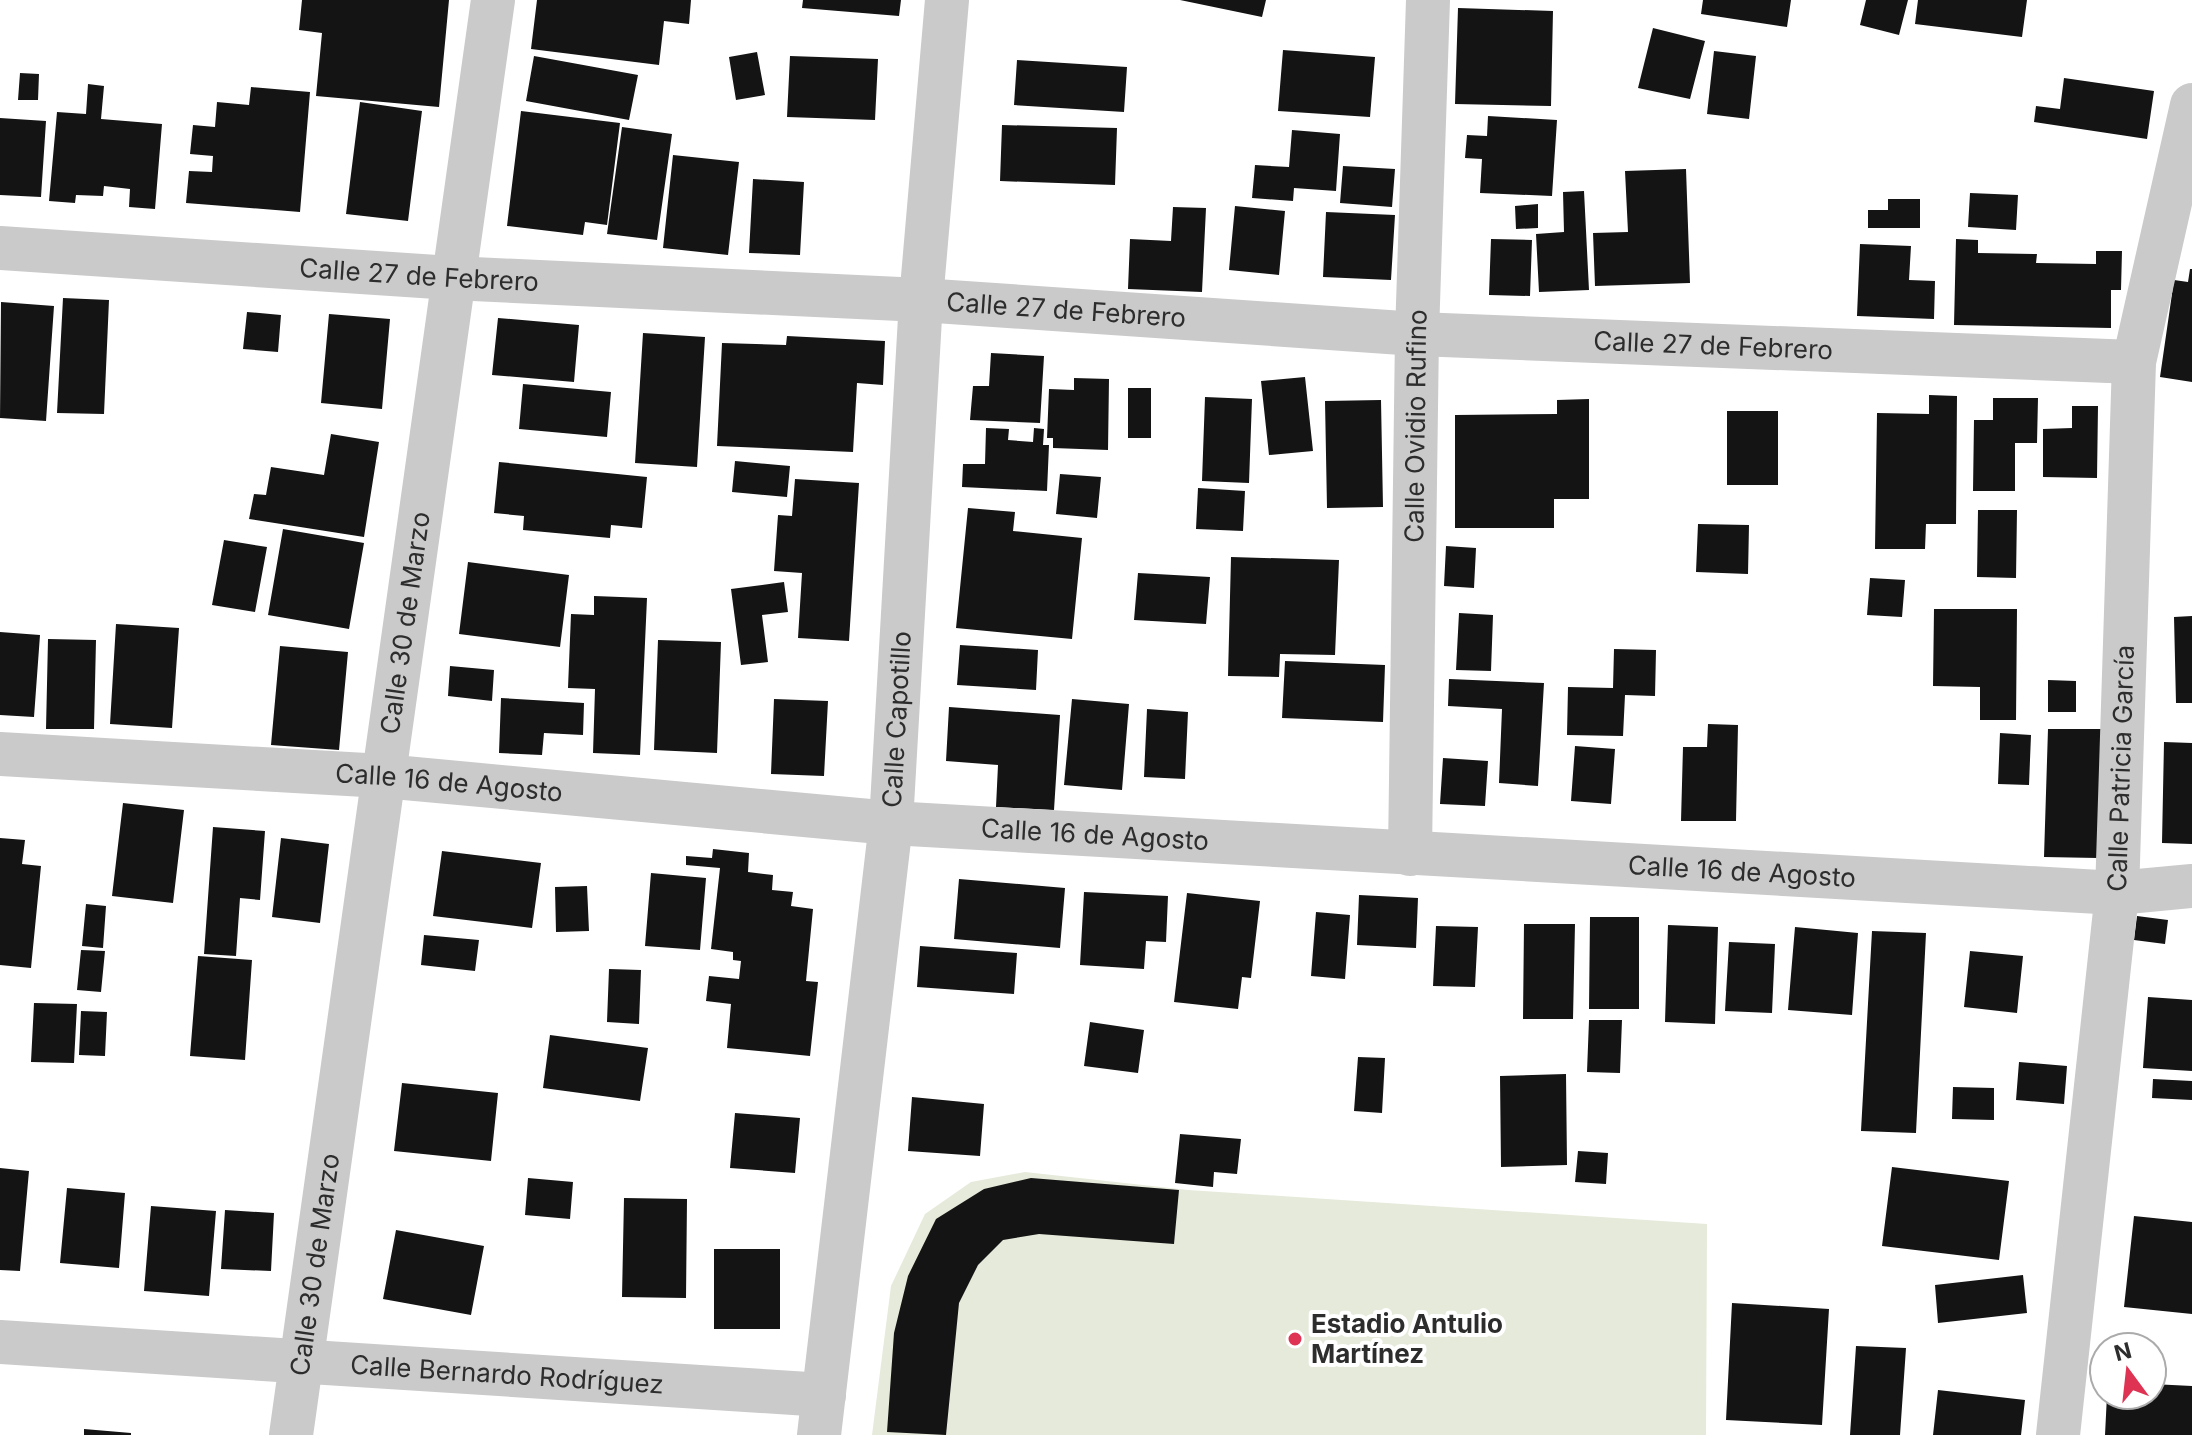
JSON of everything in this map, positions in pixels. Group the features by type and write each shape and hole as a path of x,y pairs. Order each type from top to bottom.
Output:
{"street":[{"name":"Calle 30 de Marzo","path":"291,1435 493,0"},
{"name":"Calle Capotillo","path":"822,1415 891,823 921,300 947,0"},
{"name":"Calle Ovidio Rufino","path":"1410,854 1417,334 1428,0"},
{"name":"Calle Patricia García","path":"2058,1435 2117,893 2134,362 2192,105"},
{"name":"Calle 27 de Febrero","path":"0,248 452,278 921,300 1417,334 2134,362"},
{"name":"Calle 16 de Agosto","path":"0,754 383,776 891,823 2117,893 2192,886"},
{"name":"Calle Bernardo Rodríguez","path":"0,1342 299,1363 822,1415"}],"green space":[{"name":"Estadio Antulio Martínez","path":"1025,1172 1188,1190 1707,1224 1706,1435 872,1435 891,1286 925,1214 971,1182"}],"building":[{"path":"302,0 449,0 439,107 316,96 322,33 299,30"},
{"path":"537,0 691,0 689,24 664,21 659,65 531,49"},
{"path":"803,0 901,0 899,16 802,8"},
{"path":"1180,0 1266,0 1262,17"},
{"path":"1703,0 1791,0 1787,27 1701,14"},
{"path":"1866,0 1908,0 1899,35 1860,25"},
{"path":"1918,0 2027,0 2022,37 1915,24"},
{"path":"1458,8 1553,11 1551,106 1455,104"},
{"path":"1653,28 1705,41 1690,99 1638,88"},
{"path":"1283,50 1375,57 1370,117 1278,111"},
{"path":"1714,51 1756,56 1749,119 1707,114"},
{"path":"757,52 765,95 736,100 729,57"},
{"path":"534,56 638,75 629,120 526,101"},
{"path":"790,56 878,59 875,120 787,117"},
{"path":"1017,60 1127,67 1124,112 1014,105"},
{"path":"20,73 39,74 38,100 18,100"},
{"path":"2064,78 2154,91 2147,139 2034,122 2036,106 2060,109"},
{"path":"88,84 104,86 101,119 162,124 155,209 129,207 130,189 104,186 103,196 76,195 75,203 49,201 57,112 86,114"},
{"path":"251,87 310,92 300,212 186,203 189,171 212,172 213,156 190,154 193,125 215,127 217,102 249,105"},
{"path":"360,102 422,111 408,221 346,214"},
{"path":"521,111 620,123 607,225 585,222 583,235 507,226"},
{"path":"1488,116 1557,120 1552,196 1480,193 1482,159 1465,158 1467,135 1487,136"},
{"path":"0,118 46,121 41,197 0,195"},
{"path":"1002,125 1117,128 1115,185 1000,181"},
{"path":"622,127 672,134 657,240 607,234"},
{"path":"1292,130 1340,134 1336,191 1294,188 1293,201 1252,198 1255,165 1289,167"},
{"path":"673,155 739,162 728,255 663,248"},
{"path":"1343,166 1395,169 1392,207 1340,203"},
{"path":"1686,169 1690,283 1595,286 1593,233 1628,232 1625,171"},
{"path":"753,179 804,182 800,255 749,253"},
{"path":"1584,191 1589,290 1539,292 1536,234 1564,232 1563,192"},
{"path":"1970,193 2018,195 2016,230 1968,227"},
{"path":"1888,199 1920,199 1920,228 1868,228 1868,210 1888,210"},
{"path":"1538,204 1538,228 1516,229 1515,206"},
{"path":"1235,206 1285,211 1279,275 1229,270"},
{"path":"1173,207 1206,208 1202,292 1128,289 1130,239 1171,241"},
{"path":"1326,212 1395,215 1391,280 1323,277"},
{"path":"1491,239 1532,240 1530,296 1489,295"},
{"path":"1956,239 1978,240 1978,253 2037,254 2036,263 2096,264 2096,251 2122,251 2121,290 2111,290 2111,328 1954,325"},
{"path":"1860,244 1911,246 1909,280 1935,281 1934,319 1857,316"},
{"path":"2190,269 2192,382 2160,377 2174,280 2188,282"},
{"path":"63,298 109,300 104,414 57,413"},
{"path":"1,302 54,306 46,421 0,418"},
{"path":"247,312 281,315 278,352 243,349"},
{"path":"329,314 390,319 382,409 321,403"},
{"path":"498,318 579,325 574,382 492,375"},
{"path":"643,333 705,337 697,467 635,463"},
{"path":"787,336 885,341 883,385 857,383 853,452 717,446 722,343 786,345"},
{"path":"991,353 1044,356 1040,423 970,420 973,386 989,386"},
{"path":"1305,377 1313,451 1269,455 1261,381"},
{"path":"1074,378 1109,379 1108,450 1053,448 1053,438 1047,438 1049,389 1074,390"},
{"path":"523,384 611,392 607,437 519,429"},
{"path":"1128,388 1151,388 1151,438 1128,438"},
{"path":"1929,395 1957,396 1956,524 1926,524 1925,549 1875,549 1877,413 1929,414"},
{"path":"1205,397 1252,399 1249,483 1202,481"},
{"path":"1993,398 2038,398 2037,443 2015,443 2015,491 1973,491 1974,420 1993,420"},
{"path":"1589,399 1589,499 1554,499 1554,528 1455,528 1455,415 1557,414 1557,400"},
{"path":"1381,400 1383,507 1327,508 1325,401"},
{"path":"2072,406 2098,406 2097,478 2043,477 2043,429 2072,428"},
{"path":"1727,411 1778,411 1778,485 1727,485"},
{"path":"986,428 1009,429 1008,440 1033,442 1034,428 1044,429 1043,445 1049,445 1047,491 962,487 963,464 985,464"},
{"path":"331,434 379,442 364,537 249,519 254,494 266,495 271,467 324,475"},
{"path":"735,461 790,466 787,497 732,492"},
{"path":"499,462 647,477 642,528 611,525 610,538 523,530 524,516 494,513"},
{"path":"1060,474 1101,477 1097,518 1056,514"},
{"path":"795,479 859,483 849,641 798,638 802,573 774,571 778,515 792,516"},
{"path":"1198,488 1245,491 1243,531 1196,529"},
{"path":"968,508 1015,512 1013,531 1082,538 1072,639 956,628"},
{"path":"1978,510 2017,510 2016,578 1977,577"},
{"path":"1698,524 1749,525 1748,574 1696,572"},
{"path":"283,529 364,543 349,629 268,615"},
{"path":"224,540 267,547 255,612 212,605"},
{"path":"1446,546 1476,548 1474,588 1444,586"},
{"path":"1231,557 1339,560 1335,655 1280,654 1279,677 1228,676"},
{"path":"468,562 569,575 560,647 459,634"},
{"path":"1138,573 1210,577 1206,624 1134,620"},
{"path":"1870,578 1905,580 1902,617 1867,615"},
{"path":"784,582 788,612 762,615 768,662 741,665 731,589"},
{"path":"594,596 647,598 640,755 593,753 595,689 568,688 571,614 594,615"},
{"path":"1934,609 2017,609 2016,720 1980,720 1980,687 1933,686"},
{"path":"1459,613 1493,615 1491,671 1456,670"},
{"path":"2192,616 2192,703 2176,703 2174,617"},
{"path":"116,624 179,628 172,728 110,724"},
{"path":"0,632 40,635 34,717 0,715"},
{"path":"48,639 96,640 94,729 46,729"},
{"path":"658,640 721,642 717,753 654,750"},
{"path":"960,645 1038,650 1036,690 957,685"},
{"path":"280,646 348,652 339,750 271,745"},
{"path":"1614,649 1656,650 1655,696 1625,695 1623,736 1567,735 1568,687 1613,688"},
{"path":"1285,661 1385,665 1383,722 1282,718"},
{"path":"450,666 494,670 492,701 448,696"},
{"path":"1449,679 1544,683 1538,786 1499,783 1502,709 1448,706"},
{"path":"2048,680 2076,681 2076,712 2048,712"},
{"path":"501,698 584,703 583,735 544,733 542,755 499,753"},
{"path":"774,699 828,701 824,776 771,774"},
{"path":"1072,699 1129,704 1122,790 1064,785"},
{"path":"949,707 1060,715 1054,810 996,807 998,765 946,761"},
{"path":"1147,709 1188,712 1185,779 1144,777"},
{"path":"1708,724 1738,725 1736,821 1681,821 1683,747 1707,747"},
{"path":"2048,729 2102,729 2098,858 2044,857"},
{"path":"2000,733 2031,735 2029,785 1998,784"},
{"path":"2164,742 2192,743 2192,844 2162,843"},
{"path":"1575,746 1615,749 1611,804 1571,801"},
{"path":"1443,758 1488,761 1485,806 1440,804"},
{"path":"123,803 184,810 173,903 112,896"},
{"path":"213,827 265,831 260,900 240,898 236,956 204,954"},
{"path":"0,838 25,840 22,864 41,866 31,968 0,965"},
{"path":"281,838 329,844 320,923 272,917"},
{"path":"713,849 749,853 748,872 773,875 772,890 793,892 791,906 813,909 806,981 818,982 810,1056 727,1048 731,1004 706,1001 709,976 739,979 741,961 733,960 733,952 711,949 720,868 686,865 686,856 712,858"},
{"path":"442,851 541,863 532,928 433,916"},
{"path":"651,873 706,878 700,950 645,946"},
{"path":"959,879 1065,888 1060,948 954,939"},
{"path":"587,886 589,931 556,932 555,887"},
{"path":"1084,892 1168,896 1166,942 1146,941 1144,969 1080,965"},
{"path":"1187,893 1260,901 1251,978 1242,977 1238,1009 1174,1002"},
{"path":"1359,895 1418,898 1416,948 1357,945"},
{"path":"86,904 106,906 103,948 82,946"},
{"path":"1316,912 1350,915 1345,979 1311,976"},
{"path":"2137,916 2168,920 2165,944 2134,940"},
{"path":"1590,917 1639,917 1639,1009 1589,1009"},
{"path":"1524,924 1575,924 1573,1019 1523,1019"},
{"path":"1668,925 1718,927 1715,1024 1665,1022"},
{"path":"1436,926 1478,927 1475,987 1433,986"},
{"path":"1795,927 1858,933 1852,1015 1788,1010"},
{"path":"1872,931 1926,933 1916,1133 1861,1131"},
{"path":"424,935 479,940 475,971 421,965"},
{"path":"1729,942 1775,944 1772,1013 1725,1011"},
{"path":"920,946 1017,953 1014,994 917,987"},
{"path":"81,950 105,951 101,992 77,990"},
{"path":"1970,951 2023,956 2017,1013 1964,1007"},
{"path":"198,956 252,960 245,1060 190,1056"},
{"path":"609,969 641,970 639,1024 607,1022"},
{"path":"2148,997 2192,1000 2192,1071 2143,1068"},
{"path":"34,1003 77,1004 74,1063 31,1062"},
{"path":"81,1011 107,1012 105,1056 79,1055"},
{"path":"1589,1020 1622,1020 1620,1073 1587,1072"},
{"path":"1090,1022 1144,1030 1138,1073 1084,1066"},
{"path":"550,1035 648,1048 640,1101 543,1088"},
{"path":"1358,1057 1385,1058 1382,1113 1354,1111"},
{"path":"2019,1062 2067,1066 2064,1104 2016,1100"},
{"path":"1566,1074 1567,1165 1501,1167 1500,1076"},
{"path":"2153,1079 2192,1081 2192,1100 2152,1098"},
{"path":"402,1083 498,1093 491,1161 394,1151"},
{"path":"1953,1087 1994,1088 1994,1120 1952,1119"},
{"path":"912,1097 984,1104 980,1156 908,1151"},
{"path":"735,1113 800,1118 795,1173 730,1168"},
{"path":"1180,1134 1241,1139 1237,1174 1214,1172 1213,1187 1175,1183"},
{"path":"1578,1151 1608,1153 1606,1184 1575,1182"},
{"path":"1892,1167 2009,1181 1999,1260 1882,1246"},
{"path":"0,1168 29,1171 20,1271 0,1270"},
{"path":"528,1178 573,1182 570,1219 525,1215"},
{"path":"1031,1178 1179,1190 1174,1244 1039,1234 1003,1240 978,1265 959,1303 946,1435 887,1432 894,1333 908,1276 936,1219 984,1189"},
{"path":"67,1188 125,1193 119,1268 60,1263"},
{"path":"624,1198 687,1199 686,1298 622,1297"},
{"path":"151,1206 216,1211 209,1296 144,1291"},
{"path":"225,1210 274,1213 271,1271 221,1269"},
{"path":"2134,1216 2192,1222 2192,1314 2124,1307"},
{"path":"396,1230 484,1246 471,1315 383,1299"},
{"path":"714,1249 780,1249 780,1329 714,1329"},
{"path":"2023,1275 2027,1313 1938,1323 1935,1285"},
{"path":"1732,1303 1829,1309 1822,1425 1726,1420"},
{"path":"1856,1346 1906,1348 1900,1435 1850,1435"},
{"path":"2168,1385 2192,1386 2192,1435 2105,1435 2106,1411 2168,1411"},
{"path":"1938,1390 2025,1400 2021,1435 1933,1435"},
{"path":"84,1429 131,1433 131,1435 84,1435"}],"place":[{"name":"Estadio Antulio Martínez","path":"1295,1339"}]}
